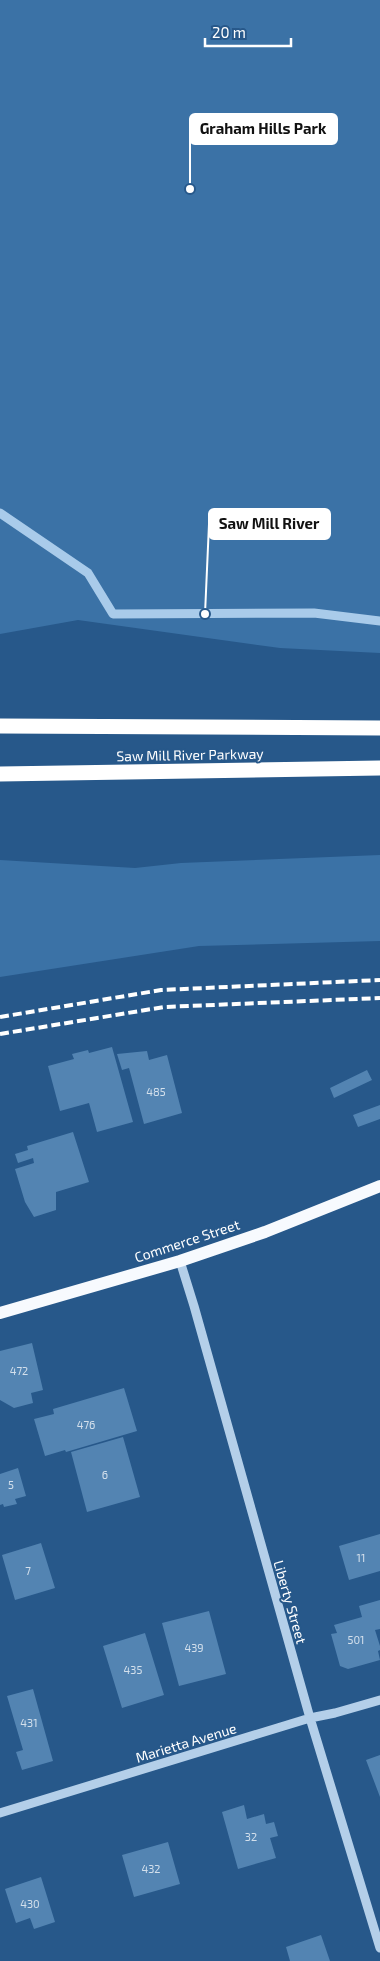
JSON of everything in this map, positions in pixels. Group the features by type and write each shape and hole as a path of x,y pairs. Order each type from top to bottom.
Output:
{"highway":[{"name":"Saw Mill River Parkway","path":"0,726 380,728"},
{"name":"Saw Mill River Parkway","path":"0,774 380,768"}],"main road":[{"name":"Commerce Street","path":"0,1313 180,1261 265,1232 380,1186"}],"street":[{"name":"Liberty Street","path":"180,1261 310,1718 380,1948"},
{"name":"Marietta Avenue","path":"0,1813 310,1718 380,1700"}],"shaded area":[{"path":"0,0 380,0 380,653 280,648 78,620 0,634"},
{"path":"380,855 380,941 199,946 0,977 0,860 135,868 181,863"}],"building":[{"path":"112,1047 133,1122 97,1132 89,1103 60,1111 48,1066 74,1059 72,1054 88,1050 89,1053"},
{"path":"147,1051 149,1060 167,1055 182,1113 144,1124 129,1068 122,1070 117,1054"},
{"path":"367,1070 372,1080 334,1098 330,1088"},
{"path":"380,1105 380,1119 358,1127 353,1115"},
{"path":"73,1132 89,1182 56,1192 56,1210 34,1217 25,1202 15,1169 34,1163 33,1158 18,1163 15,1154 28,1150 27,1146"},
{"path":"32,1343 43,1390 31,1393 33,1403 14,1408 0,1400 0,1351"},
{"path":"124,1388 137,1431 66,1452 65,1450 45,1456 34,1419 54,1414 53,1409"},
{"path":"123,1437 140,1497 87,1512 71,1452"},
{"path":"18,1468 26,1496 15,1499 17,1504 4,1507 3,1504 0,1505 0,1474"},
{"path":"380,1534 380,1571 349,1580 339,1546"},
{"path":"41,1543 55,1588 15,1600 2,1555"},
{"path":"380,1600 380,1629 375,1630 380,1646 378,1651 380,1660 348,1669 340,1666 331,1634 337,1633 334,1625 362,1617 359,1606"},
{"path":"209,1611 226,1674 179,1686 162,1623"},
{"path":"145,1633 164,1695 122,1708 103,1646"},
{"path":"33,1689 53,1761 22,1770 16,1752 23,1750 7,1696"},
{"path":"380,1755 380,1797 366,1760"},
{"path":"244,1805 247,1819 264,1814 266,1824 274,1822 278,1836 270,1838 276,1858 238,1869 222,1812"},
{"path":"168,1842 180,1884 134,1897 122,1855"},
{"path":"41,1877 55,1922 34,1929 30,1918 16,1923 5,1889"},
{"path":"321,1935 330,1961 290,1961 286,1947"}],"waterway":[{"path":"0,513 88,573 113,614 314,613 380,621"}],"railway":[{"path":"0,1017 161,990 380,980"},
{"path":"0,1034 164,1007 380,998"}],"place":[{"name":"Graham Hills Park","path":"190,189"},
{"name":"Saw Mill River","path":"205,614"}]}
